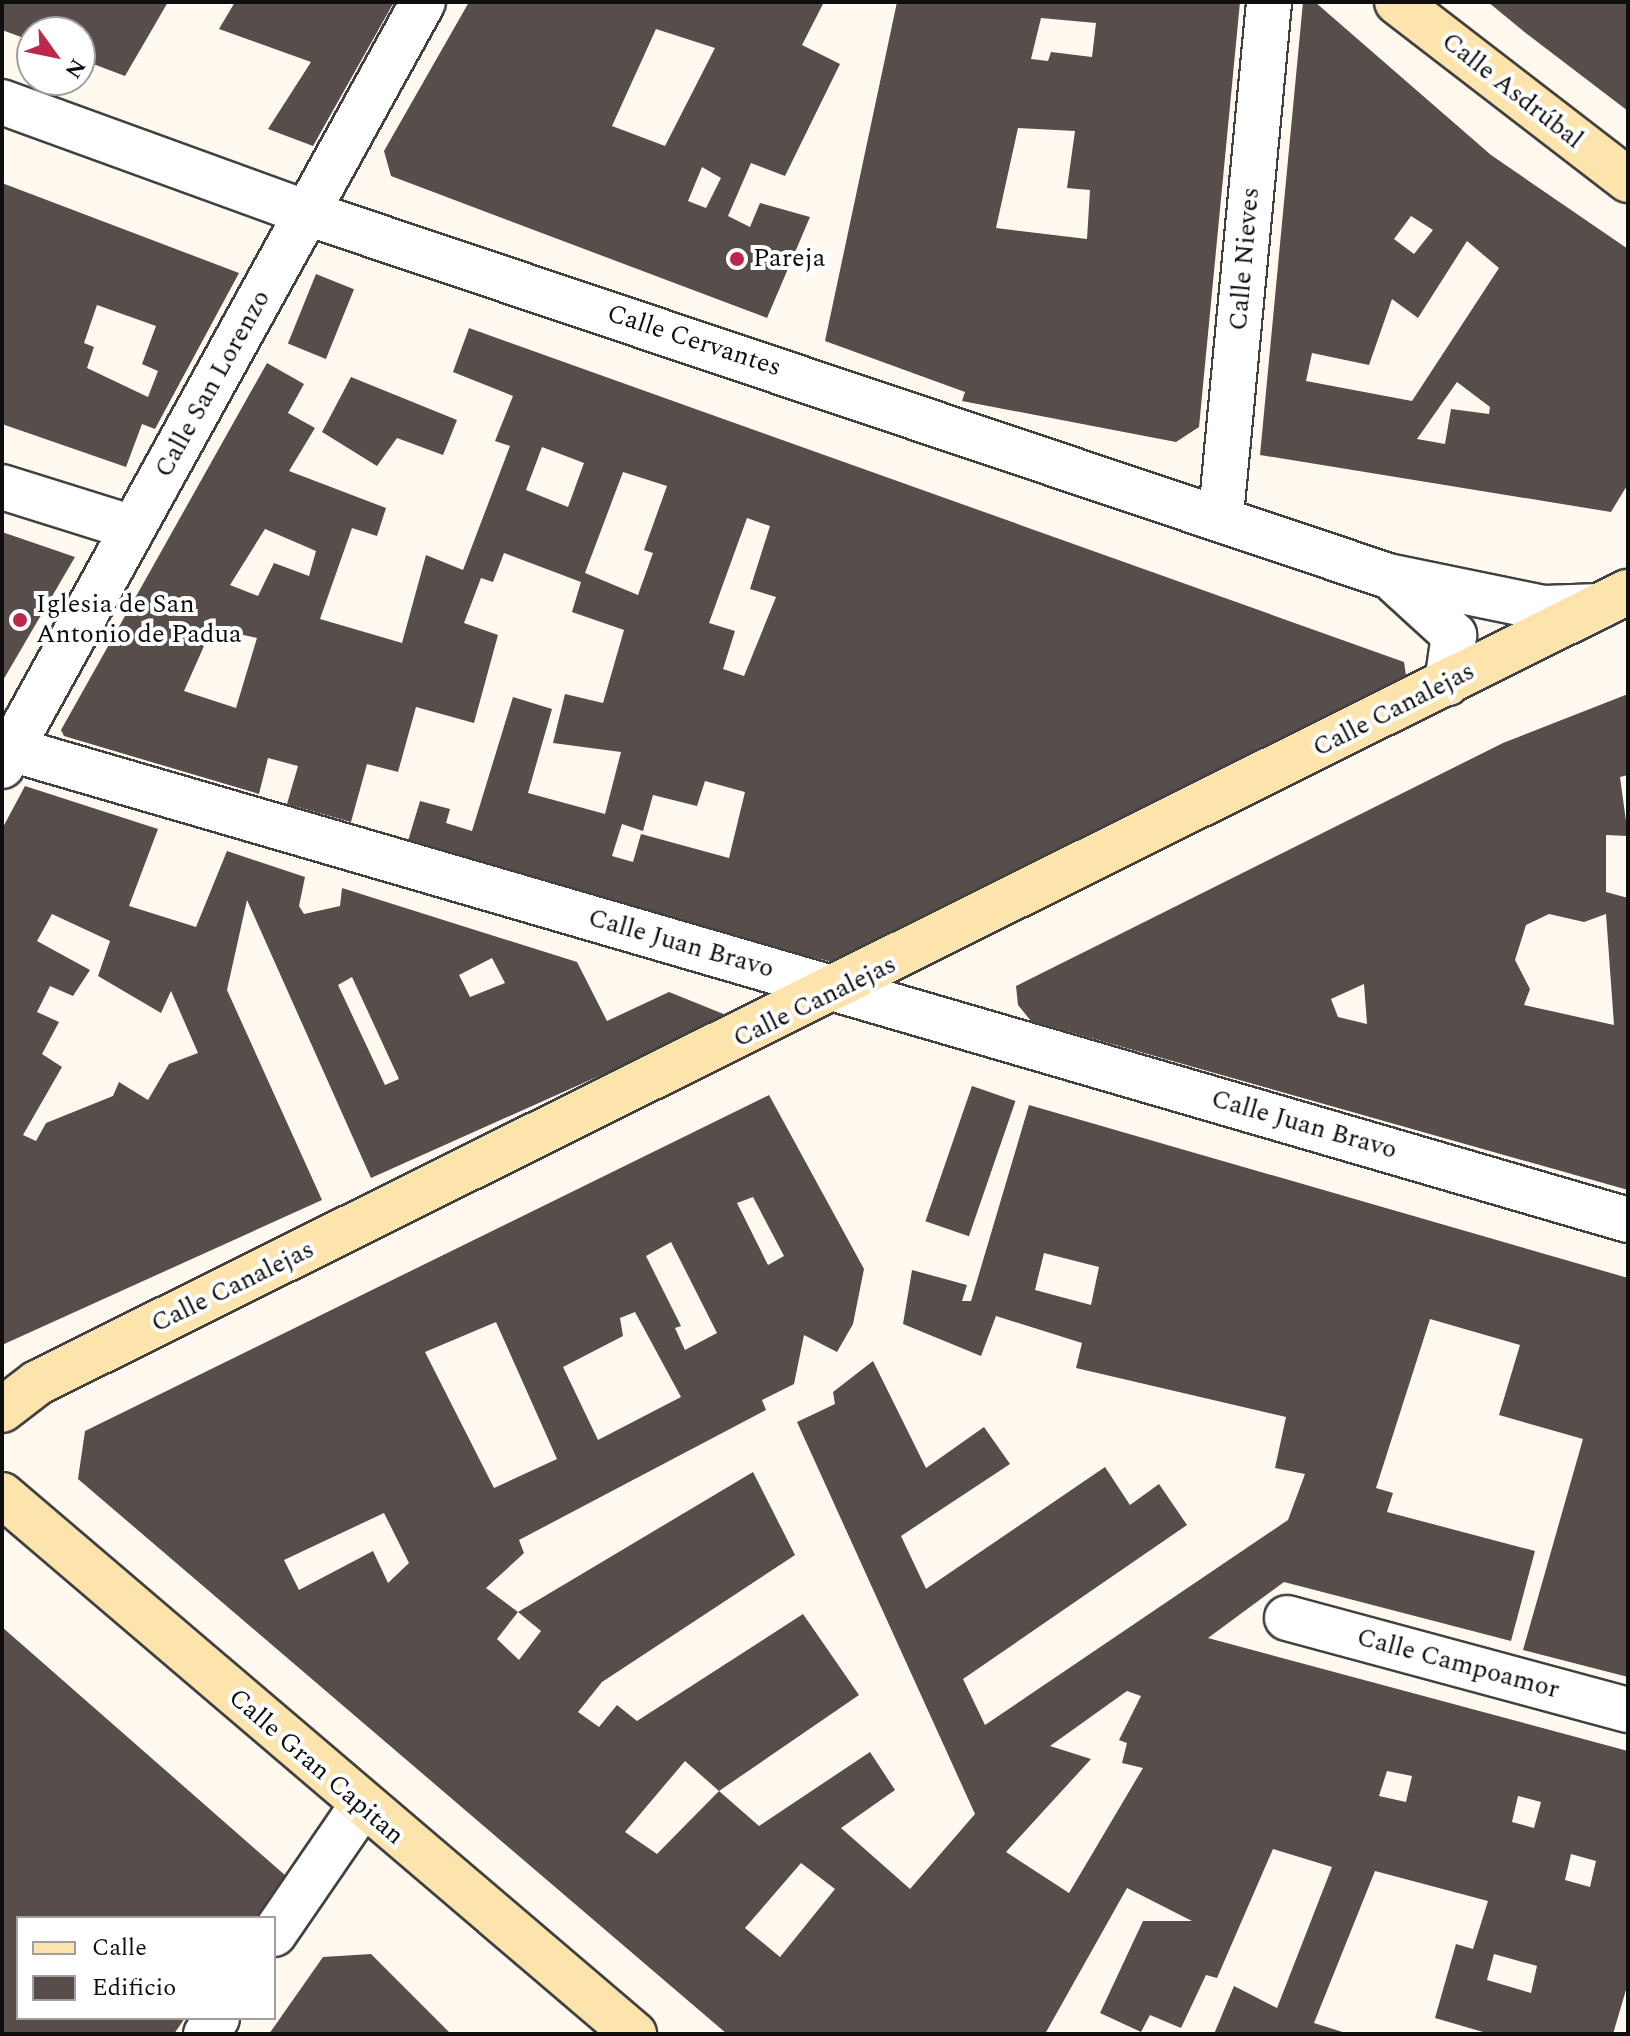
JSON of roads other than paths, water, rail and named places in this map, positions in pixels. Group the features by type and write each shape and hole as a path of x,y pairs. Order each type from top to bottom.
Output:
{"main road":[{"name":"Calle Asdrúbal","path":"1397,2 1628,180"},
{"name":"Calle Canalejas","path":"2,1410 37,1383 839,990 1614,599"},
{"name":"Calle Gran Capitan","path":"2,1495 361,1807 634,2034"}],"street":[{"name":"Calle San Lorenzo","path":"7,758 423,2"},
{"name":"Calle Nieves","path":"1221,515 1269,2"},
{"name":"Calle Cervantes","path":"2,102 307,213 1221,515 1388,576 1544,608 1614,599"},
{"path":"2,487 133,528"},
{"name":"Calle Cervantes","path":"1388,576 1454,635 1447,683"},
{"name":"Calle Juan Bravo","path":"7,758 839,990 1628,1220"},
{"name":"Calle Campoamor","path":"1287,1618 1628,1710"},
{"path":"276,1931 361,1807"}],"place":[{"name":"Pareja","path":"737,259"},
{"name":"Iglesia de San Antonio de Padua","path":"20,620"}]}
